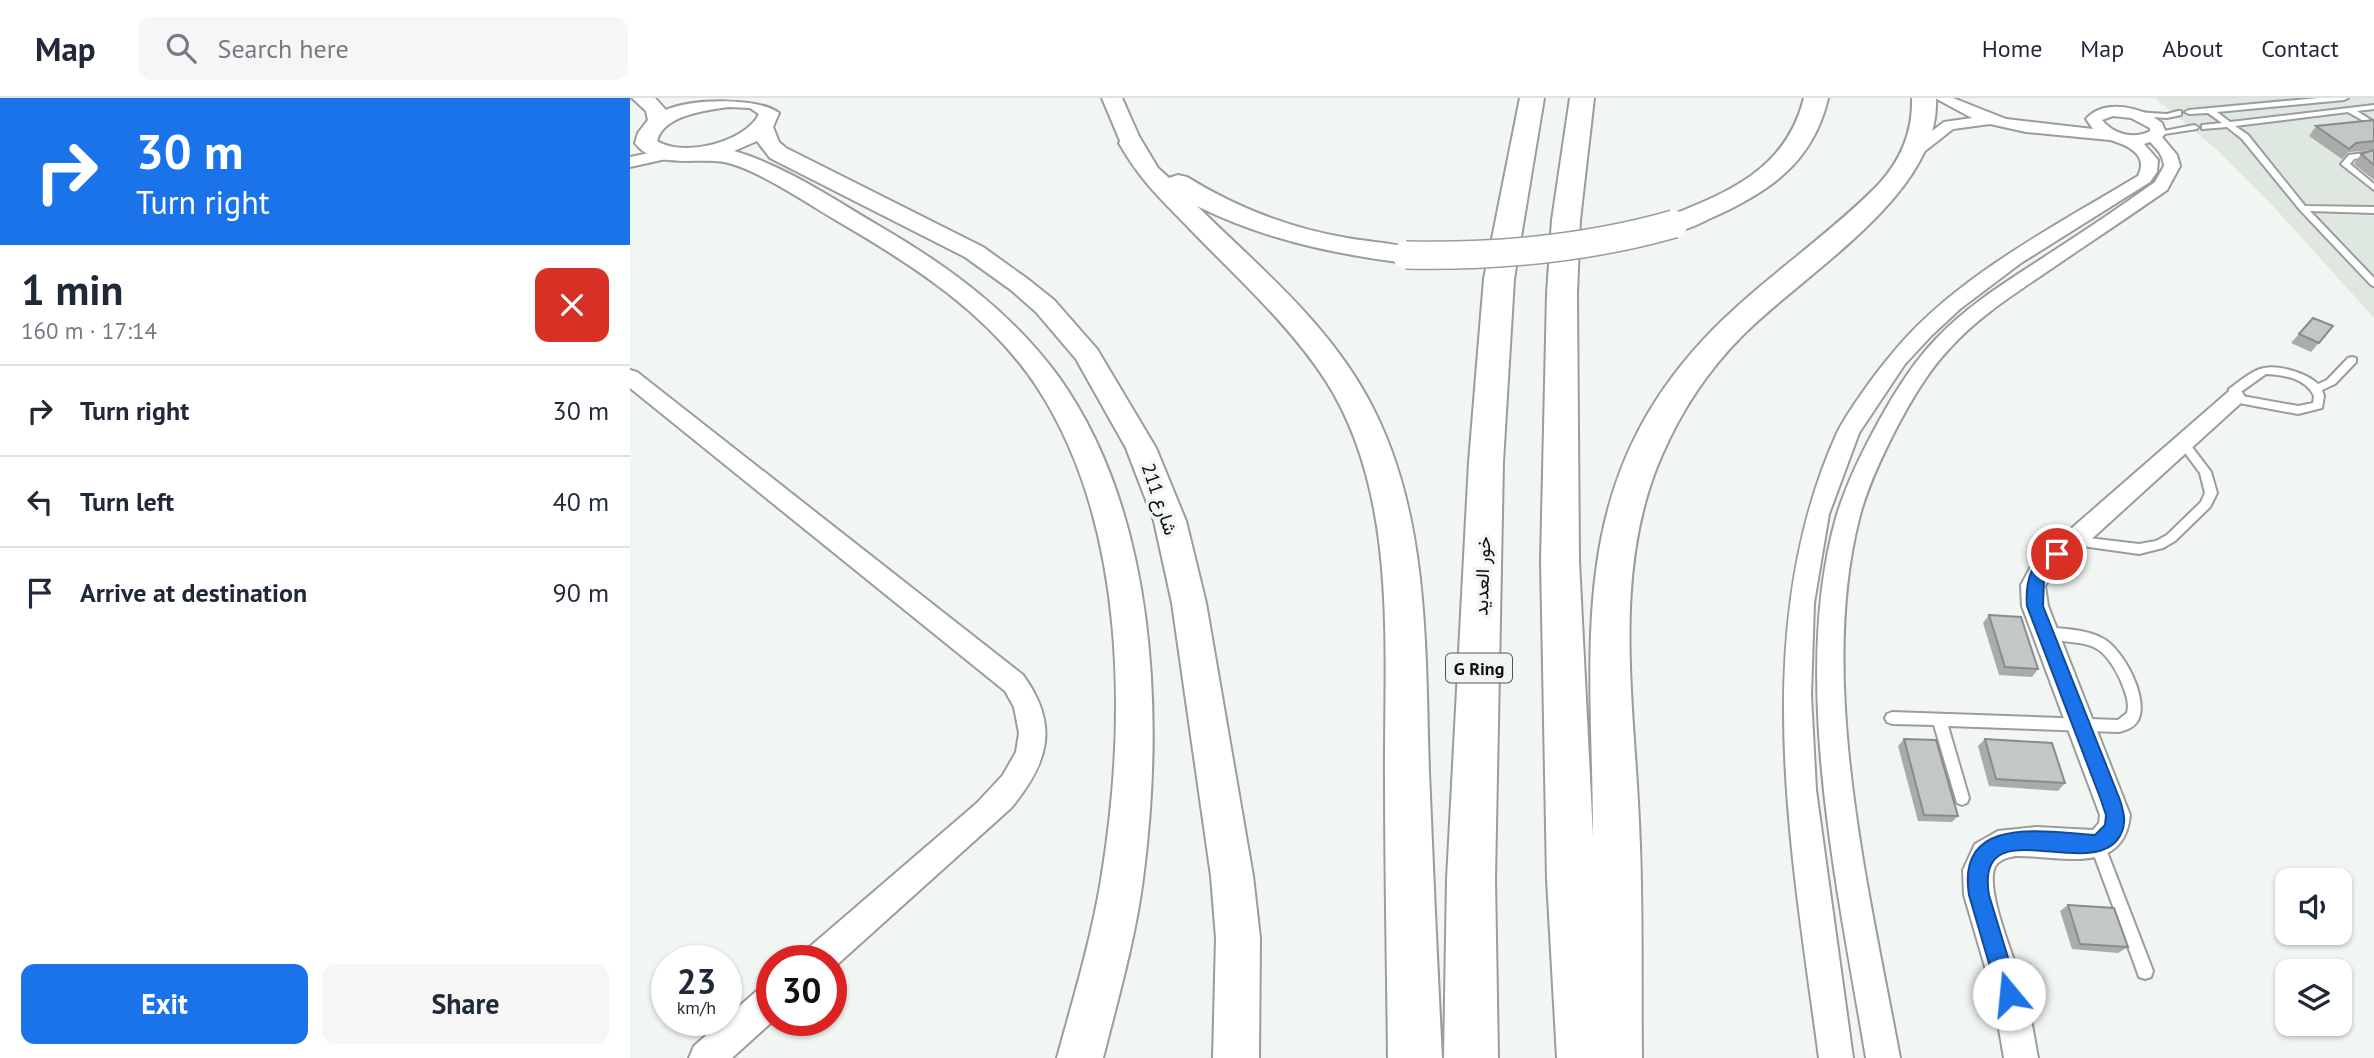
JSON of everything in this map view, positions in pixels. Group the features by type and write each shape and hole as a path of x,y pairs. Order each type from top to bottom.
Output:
{"highway":[{"name":"خور العديد","path":"1471,1058 1471,879 1486,462 1499,279 1532,98"},
{"path":"1582,98 1566,220 1563,282 1560,561 1571,879 1584,1058"},
{"path":"1131,143 1191,192 1260,224 1321,242 1406,255 1533,254 1614,241 1674,224 1737,195 1780,165 1797,146 1808,128 1816,98"},
{"path":"1615,1058 1616,822 1607,658 1609,597 1628,500 1650,443 1671,405 1709,353 1741,321 1873,205 1906,167 1914,152 1924,119 1924,98"},
{"path":"1131,143 1148,172 1298,323 1326,356 1351,397 1372,444 1387,492 1398,563 1404,658 1415,1058"}],"main road":[{"path":"642,98 655,108 645,137 649,147 669,154 703,153 751,163 893,246 960,290 1005,330 1043,377 1076,432 1090,464 1113,537 1122,579 1134,673 1135,721 1122,879 1100,988 1080,1058"},
{"path":"686,98 707,104"},
{"path":"1112,98 1131,143"},
{"name":"شارع 211","path":"707,104 739,101 762,106 769,113 762,127 769,144 778,153 974,252 1045,306 1087,355 1141,448 1170,521 1189,603 1233,876 1238,938 1236,1058"},
{"path":"645,137 681,111 707,104"},
{"path":"703,153 738,142 762,127"}],"street":[{"path":"1942,98 1960,110 1995,122 2122,138 2155,135"},
{"path":"1836,1058 1806,825 1797,698 1802,598 1809,557 1826,491 1845,441 1861,412 1897,359 1919,336 1965,294 2015,257 2144,179 2151,170 2147,154 2100,128 2095,122 2108,98"},
{"path":"2120,98 2132,113"},
{"path":"1883,1058 1846,836 1836,754 1832,667 1835,591 1846,527 1869,460 1896,408 1943,343 1980,311 2161,186 2171,175 2172,162 2169,152 2155,135 2153,123 2132,113 2113,111 2062,131"},
{"path":"1914,152 1949,125 1995,122"},
{"path":"630,162 669,154"},
{"path":"630,377 1014,683 1027,700 1033,721 1030,752 1014,784 983,815 835,945"},
{"path":"2021,1058 2009,994 1979,895 1976,878 1978,864 1986,852 1998,844 2012,841 2097,844 2108,838 2115,827 2115,815 2035,606 2033,584 2043,568 2072,541 2235,397"},
{"path":"706,1058 756,1014"}],"lane":[{"path":"2189,112 2344,98"},
{"path":"2205,127 2374,107"},
{"path":"2349,110 2374,125"},
{"path":"2211,111 2245,137 2303,208 2374,283"},
{"path":"2132,113 2167,116 2178,113"},
{"path":"2155,135 2194,127"},
{"path":"2374,154 2348,159 2345,164 2374,188"},
{"path":"2303,208 2374,210"},
{"path":"2316,389 2331,382 2352,360"},
{"path":"2264,371 2293,375 2316,389 2320,401 2318,405 2306,410 2235,397 2233,391 2264,371"},
{"path":"2072,541 2139,549 2159,545 2171,538 2206,504 2211,494 2206,472 2182,442"},
{"path":"1892,719 2081,726 2125,724 2135,715 2135,700 2119,661 2104,645 2089,638 2044,632"},
{"path":"1939,720 1962,798"},
{"path":"2097,844 2145,971"}],"shaded area":[{"path":"2155,98 2374,98 2374,318 2273,206 2217,150"}],"building":[{"path":"2374,120 2374,141 2356,143 2349,149 2316,126"},
{"path":"2374,150 2374,165 2361,154"},
{"path":"2313,318 2333,326 2319,343 2299,334"},
{"path":"1989,615 2021,617 2038,669 2005,667"},
{"path":"1904,739 1936,740 1958,816 1924,815"},
{"path":"1985,739 2052,743 2065,783 1996,779"},
{"path":"2068,905 2114,908 2128,947 2080,944"}],"route":[{"path":"2009,994 1979,895 1976,878 1978,864 1986,852 1998,844 2012,841 2097,844 2108,838 2115,827 2115,815 2110,800 2035,606 2033,584 2037,575 2057,554"}]}
